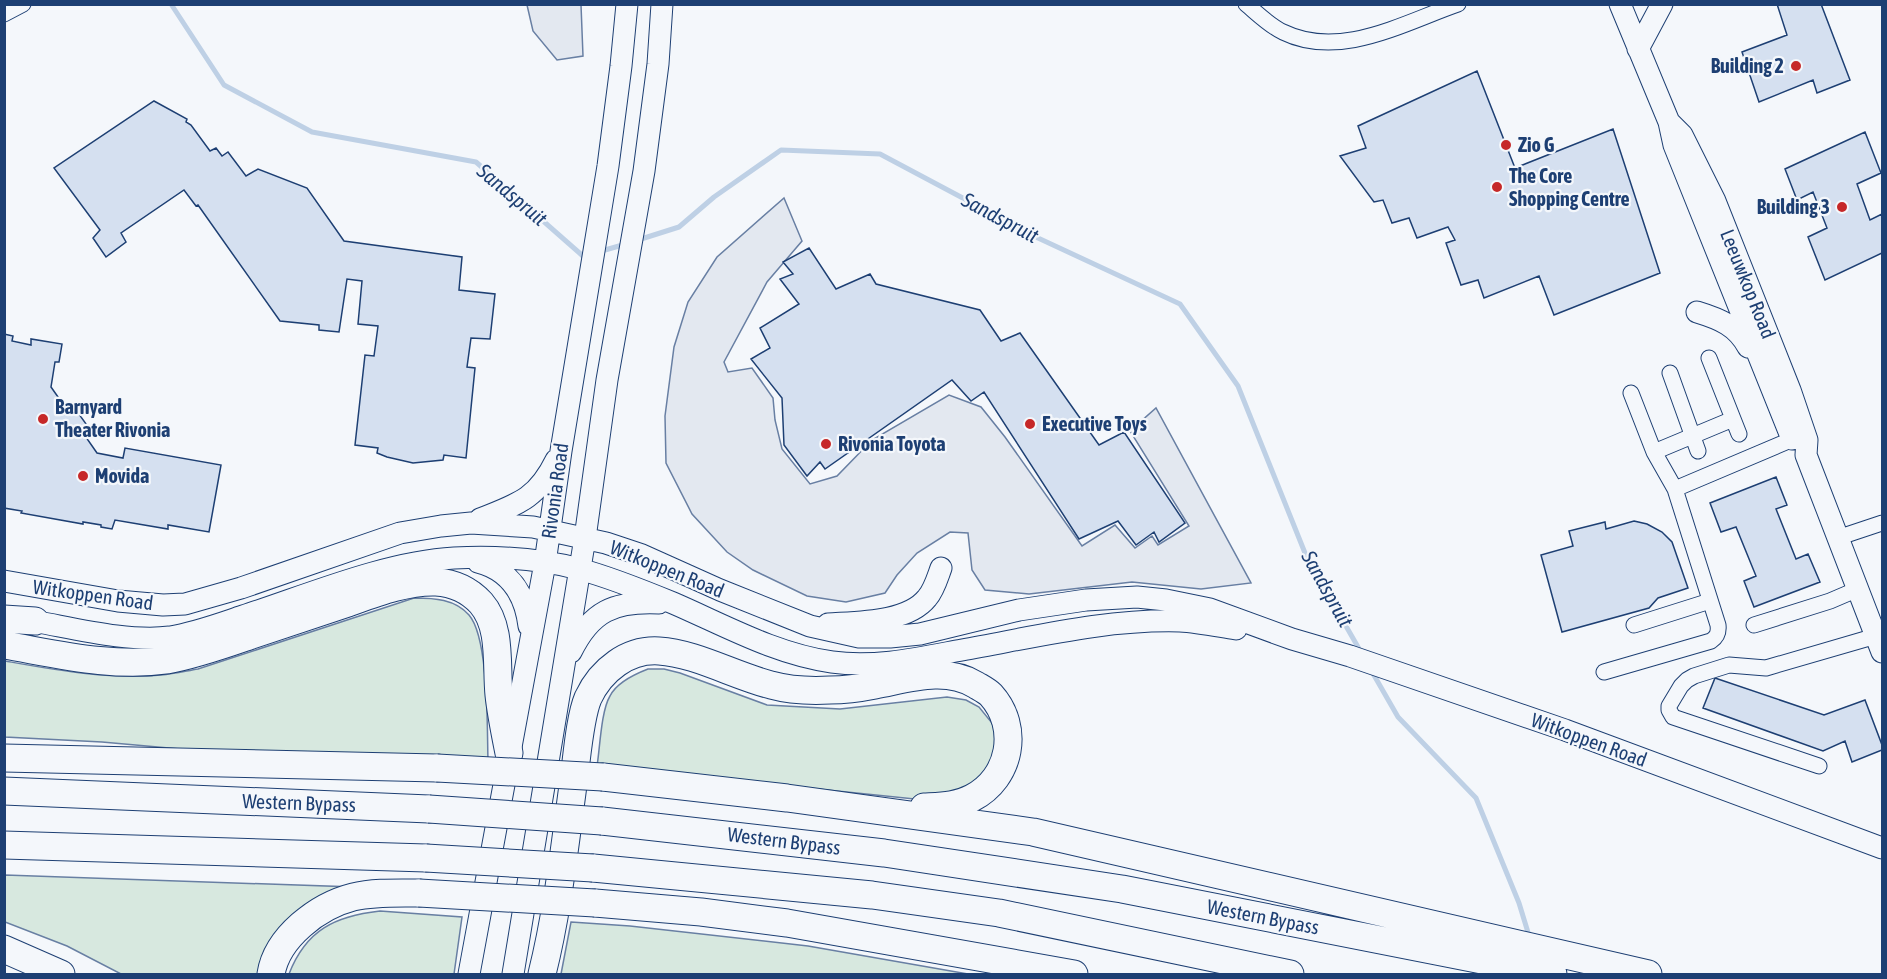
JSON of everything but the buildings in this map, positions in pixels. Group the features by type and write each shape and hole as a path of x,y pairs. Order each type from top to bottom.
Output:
{"highway":[{"path":"4,645 99,660 161,661 215,648 393,589 437,582 454,585 476,598 486,610 492,624 499,694 509,753"},
{"path":"4,617 35,621"},
{"path":"542,975 555,910 581,732 588,699 604,674 631,655 643,651 673,652 772,686 791,689 830,690 872,686 929,675 953,676 968,680 989,693 1003,711 1008,728 1006,761 998,776 986,789 956,804 881,811"},
{"path":"5,753 48,759 437,768 603,777 787,798 1034,832 1466,945 1596,962 1648,975"},
{"name":"Western Bypass","path":"4,791 429,809 602,821 884,853 1466,945 1553,975"},
{"path":"4,844 426,858 593,868 872,895 999,913 1290,975"},
{"path":"271,975 278,954 292,934 309,919 330,906 353,897 385,893 419,893 595,903 787,922 1074,975"},
{"path":"4,949 61,975"}],"main road":[{"name":"Rivonia Road","path":"469,975 545,562 608,166 627,4"},
{"name":"Rivonia Road","path":"513,975 585,538 607,380 644,171 658,64 662,4"},
{"name":"Leeuwkop Road","path":"1620,4 1669,122 1674,145 1777,400 1798,436 1808,444 1806,455 1879,644"},
{"path":"1638,49 1662,4"},
{"name":"Leeuwkop Road","path":"1669,122 1682,135 1715,201 1790,390 1798,436"},
{"path":"1697,312 1720,320 1736,329 1777,400"},
{"path":"471,523 531,496 546,479 561,451"},
{"name":"Witkoppen Road","path":"4,581 118,601 164,605 185,604 241,588 391,536 415,530 471,523 512,525 585,538 642,555 720,590 810,626 859,637 906,636 961,626 1019,610 1086,600 1137,597 1176,601 1210,609 1294,640 1350,656 1565,730 1882,848"},
{"path":"462,558 492,567 506,575 514,584 524,602 530,639"},
{"name":"Witkoppen Road","path":"35,621 138,638 170,637 215,625 376,572 429,561 498,558 545,562 579,569 673,603 782,650 829,662 857,664 900,661 1070,629 1139,622 1182,621 1294,640"},
{"path":"810,626 880,619 907,613 925,601 932,591 941,568"},
{"path":"562,672 582,631 602,613 619,605 635,602 673,603"}],"street":[{"path":"4,14 22,4"},
{"path":"1246,4 1282,32 1306,40 1333,43 1367,36 1438,8 1458,4"},
{"path":"1654,452 1692,436 1736,427 1709,358"},
{"path":"1670,373 1698,451"},
{"path":"1604,672 1711,641 1716,638 1718,629 1675,489 1654,452 1631,393"},
{"path":"1675,489 1798,436"},
{"path":"1837,537 1882,523"},
{"path":"1754,626 1830,601 1858,589"},
{"path":"1634,625 1710,601"},
{"path":"1819,766 1673,717 1669,706 1687,680 1729,665 1766,668 1879,644"}],"shaded area":[{"path":"527,5 581,5 583,56 557,60 533,31"},
{"path":"784,198 802,241 767,282 724,362 728,372 752,368 773,398 775,420 782,449 810,484 837,476 872,440 949,395 981,407 1082,546 1115,525 1135,548 1152,536 1158,545 1189,526 1130,431 1156,408 1251,583 1201,589 1132,582 1029,594 985,590 972,570 968,533 950,532 917,553 897,575 885,593 846,602 807,596 753,570 727,552 692,514 666,463 665,416 674,347 688,302 717,257"},
{"path":"414,598 436,599 451,603 469,615 476,627 486,685 488,761 247,755 102,742 5,737 5,661 102,675 171,674 198,669"},
{"path":"648,669 664,669 680,673 767,705 840,709 947,697 966,700 979,707 992,723 998,740 989,780 934,801 597,766 603,720 610,696 622,683"},
{"path":"5,875 354,887 268,948 258,974 121,974 67,946 5,922"},
{"path":"380,911 462,917 454,974 289,974 304,946 324,928 349,917"},
{"path":"571,922 630,926 808,946 968,974 561,974"}],"waterway":[{"name":"Sandspruit","path":"171,4 224,85 312,132 476,162 584,257 586,256"},
{"name":"Sandspruit","path":"638,240 679,227 714,197 781,150 880,154 1038,238 1180,304 1238,386 1307,558 1362,654"},
{"name":"Sandspruit","path":"598,252 626,244"},
{"name":"Sandspruit","path":"1371,670 1398,717 1476,798 1519,903 1530,939"}],"place":[{"name":"Building 2","path":"1796,66"},
{"name":"Zio G","path":"1506,145"},
{"name":"The Core Shopping Centre","path":"1497,187"},
{"name":"Building 3","path":"1842,207"},
{"name":"Barnyard Theater Rivonia","path":"43,419"},
{"name":"Executive Toys","path":"1030,424"},
{"name":"Rivonia Toyota","path":"826,444"},
{"name":"Movida","path":"83,476"}]}
